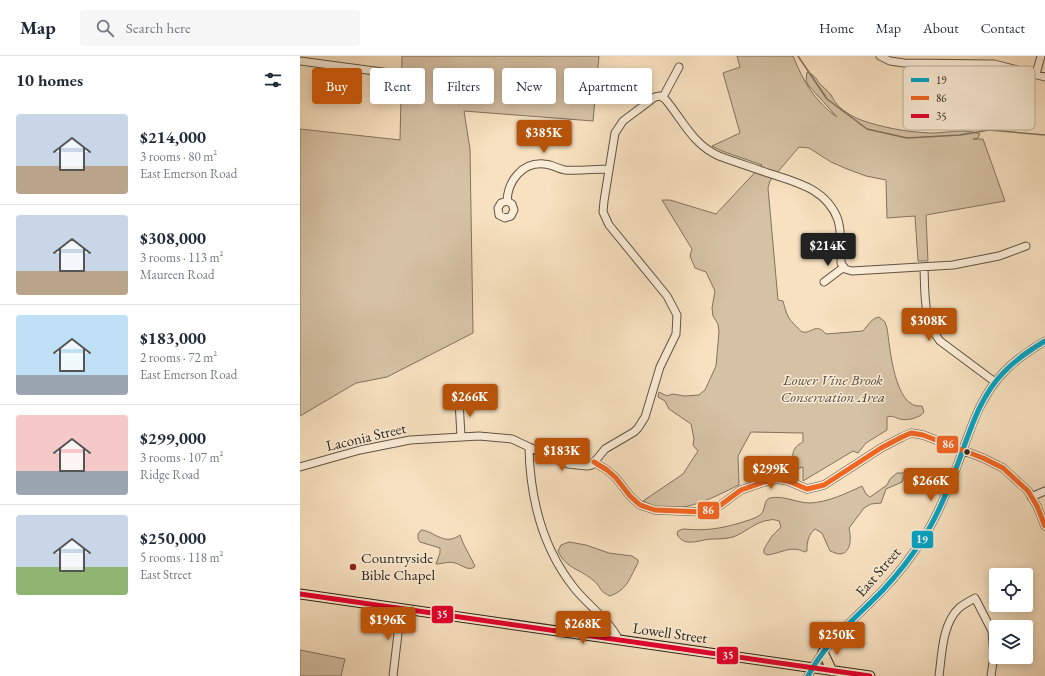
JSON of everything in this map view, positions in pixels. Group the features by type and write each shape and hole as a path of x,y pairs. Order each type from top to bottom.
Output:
{"main road":[{"name":"Lowell Street","path":"300,594 619,640 810,672 832,671 870,676"},
{"path":"823,652 832,671"}],"street":[{"path":"880,56 890,61 904,63 994,64 1002,66"},
{"path":"1041,56 1036,74 1045,77"},
{"path":"300,61 370,70"},
{"path":"663,97 679,67"},
{"path":"1026,246 999,256 968,263 849,271 841,263 840,228 838,222 833,210 820,194 801,184 710,152 700,144 663,97 657,96 620,125 614,136 604,201 604,216 616,234 667,296 677,316 676,334 660,367 647,413 641,424 634,432 605,449 594,462 616,478 630,496 640,505 655,510 704,512 718,507 741,490 777,479 788,481 807,489 824,485 881,448 911,433 923,435 993,462 1003,468 1028,491 1045,526"},
{"path":"507,201 509,187 513,179 520,171 531,166 542,164 566,170 609,169"},
{"path":"824,282 844,267"},
{"path":"924,267 927,315 934,334 940,341 995,382"},
{"name":"East Street","path":"810,672 823,652 837,635 884,589 924,538 942,503 978,412 995,382 1014,362 1031,349 1045,341"},
{"path":"459,401 461,436"},
{"name":"Laconia Street","path":"300,467 360,450 396,442 461,436 512,439 568,464 587,466 592,465 594,462"},
{"path":"529,447 532,489 543,534 551,554 575,589 614,630 619,640"},
{"path":"1031,497 1045,492"},
{"path":"939,676 943,645 949,623 959,608 975,598 992,631 994,656 991,676"},
{"path":"393,676 401,608"}],"green space":[{"path":"402,56 599,56 598,68 564,68 564,104 595,104 593,121 464,111 470,149 473,333 387,377 356,383 300,416 300,129 400,140 401,104 425,104 425,68 402,68"},
{"name":"Lower Vine Brook Conservation Area","path":"737,56 793,56 810,90 822,105 837,117 809,86 806,81 807,72 815,77 841,108 861,120 913,132 931,133 968,131 980,134 978,138 973,139 983,139 1005,201 926,215 928,261 918,261 915,216 887,218 886,180 866,176 847,169 831,162 809,148 799,147 770,181 768,188 778,300 783,301 789,319 802,332 816,329 819,329 826,334 863,331 872,321 879,317 885,322 887,328 892,362 899,388 905,398 913,405 922,406 924,412 920,416 903,420 891,416 887,417 887,430 866,443 858,453 853,451 803,481 803,467 796,469 794,467 793,452 799,444 803,442 803,433 751,432 738,456 739,485 717,496 692,505 679,508 655,506 643,501 683,474 698,451 693,445 694,439 691,424 669,409 665,401 658,397 659,392 667,396 672,394 685,396 699,395 705,390 716,366 719,332 718,324 713,316 712,308 715,291 706,272 695,268 690,256 692,249 662,200 670,200 716,214 762,165 712,146 740,133 723,73 740,67"},
{"path":"897,473 905,473 902,482 886,489 881,503 871,504 864,508 849,528 850,544 847,551 844,553 839,554 830,551 822,533 815,529 808,539 807,551 805,552 791,549 767,555 764,553 764,549 772,536 781,527 779,521 773,520 755,525 733,537 728,538 688,542 684,541 677,534 678,531 683,529 699,530 720,528 754,518 762,513 768,499 775,497 810,503 836,497 862,486 866,494 870,497 887,485 890,479"},
{"path":"421,530 444,539 454,538 460,535 475,566 473,568 468,568 452,562 436,564 440,553 440,548 420,542 418,539 418,534"},
{"path":"569,542 586,545 609,553 632,556 638,560 638,563 624,587 610,596 603,592 589,577 569,565 561,557 558,551 561,545"},
{"path":"300,650 345,659 341,676 300,676"}],"waterway":[{"path":"798,56 827,99 867,129 907,138 960,135 989,130 1045,135"}],"transit line":[{"name":"19","path":"808,676 833,640 889,584 910,558 924,537 934,520 954,475 981,404 995,382 1018,359 1045,341"},
{"name":"86","path":"594,462 616,478 630,496 640,505 655,510 704,512 718,507 741,490 777,479 788,481 807,489 824,485 881,448 911,433 923,435 983,458 1003,468 1028,491 1037,506 1045,526"},
{"name":"35","path":"300,594 870,676"}],"place":[{"name":"Countryside Bible Chapel","path":"353,567"}]}
